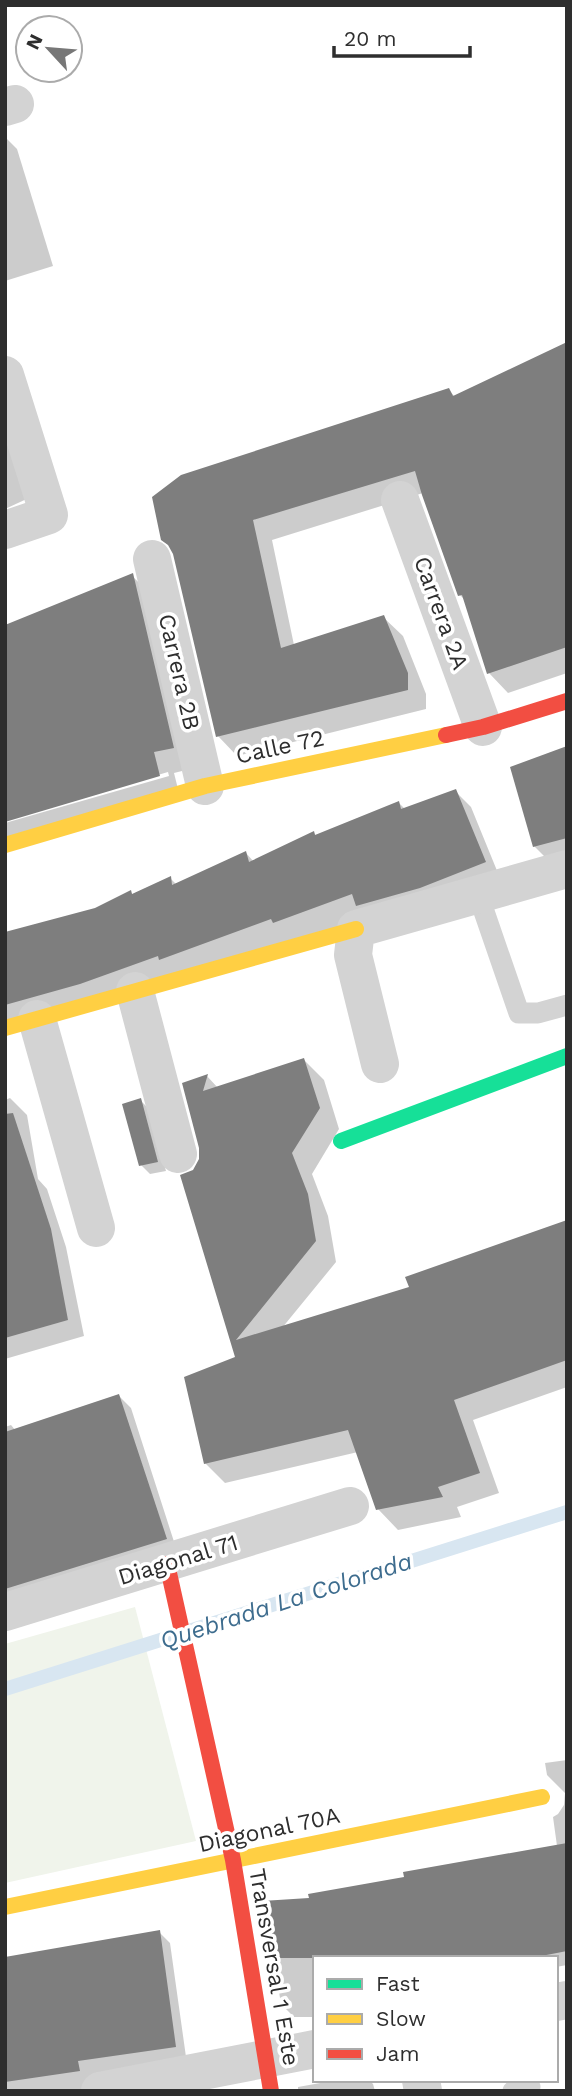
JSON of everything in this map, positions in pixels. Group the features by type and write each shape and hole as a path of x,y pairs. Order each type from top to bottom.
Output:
{"street":[{"path":"5,375 49,515 5,530"},
{"name":"Carrera 2A","path":"400,500 483,727"},
{"name":"Carrera 2B","path":"152,559 205,786"},
{"name":"Calle 72","path":"5,845 205,786 483,727 567,701"},
{"path":"96,1228 21,1023 567,869"},
{"path":"356,929 353,955 380,1064"},
{"path":"135,991 178,1154"},
{"path":"341,1141 567,1056"},
{"name":"Diagonal 71","path":"5,1612 350,1506"},
{"name":"Transversal 1 Este","path":"167,1564 233,1860 269,2075"},
{"name":"Diagonal 70A","path":"5,1907 542,1797"},
{"path":"100,2091 269,2075 313,2050"}],"lane":[{"path":"478,894 519,1013 538,1013 567,1005"}],"shaded area":[{"path":"135,1607 196,1841 5,1883 5,1644"}],"building":[{"path":"567,342 567,647 487,674 462,595 458,596 415,471 253,520 281,648 384,615 408,673 408,690 216,737 173,554 161,540 152,497 181,475 449,388 453,396"},
{"path":"133,573 174,748 154,752 160,776 5,822 5,625"},
{"path":"567,746 567,838 533,847 510,767"},
{"path":"456,789 486,862 420,888 356,906 352,894 273,923 271,919 159,960 158,956 80,984 5,1005 5,932 95,908 131,890 132,894 171,876 172,885 246,851 249,862 314,831 315,835 399,801 401,809"},
{"path":"304,1058 320,1108 292,1153 308,1194 316,1241 236,1340 409,1287 405,1277 567,1220 567,1360 454,1400 480,1473 438,1487 443,1497 376,1510 348,1430 204,1464 184,1377 235,1357 180,1175 193,1170 199,1159 199,1148 182,1083 208,1074 203,1091"},
{"path":"141,1098 158,1162 139,1166 122,1104"},
{"path":"13,1113 51,1229 68,1320 5,1338 5,1114"},
{"path":"119,1394 167,1539 5,1589 5,1432"},
{"path":"567,1843 567,1951 541,1956 271,1958 262,1901 309,1898 308,1894 404,1877 403,1872"},
{"path":"160,1930 176,2047 78,2061 80,2071 5,2082 5,1957"}],"waterway":[{"name":"Quebrada La Colorada","path":"5,1689 567,1512"}],"traffic: fast":[{"path":"341,1141 567,1056"}],"traffic: slow":[{"path":"5,845 205,786 446,735"},
{"path":"5,1028 356,929"},
{"path":"5,1907 542,1797"}],"traffic: jam":[{"path":"446,735 483,727 567,701"},
{"path":"167,1564 233,1860 271,2091"}]}
